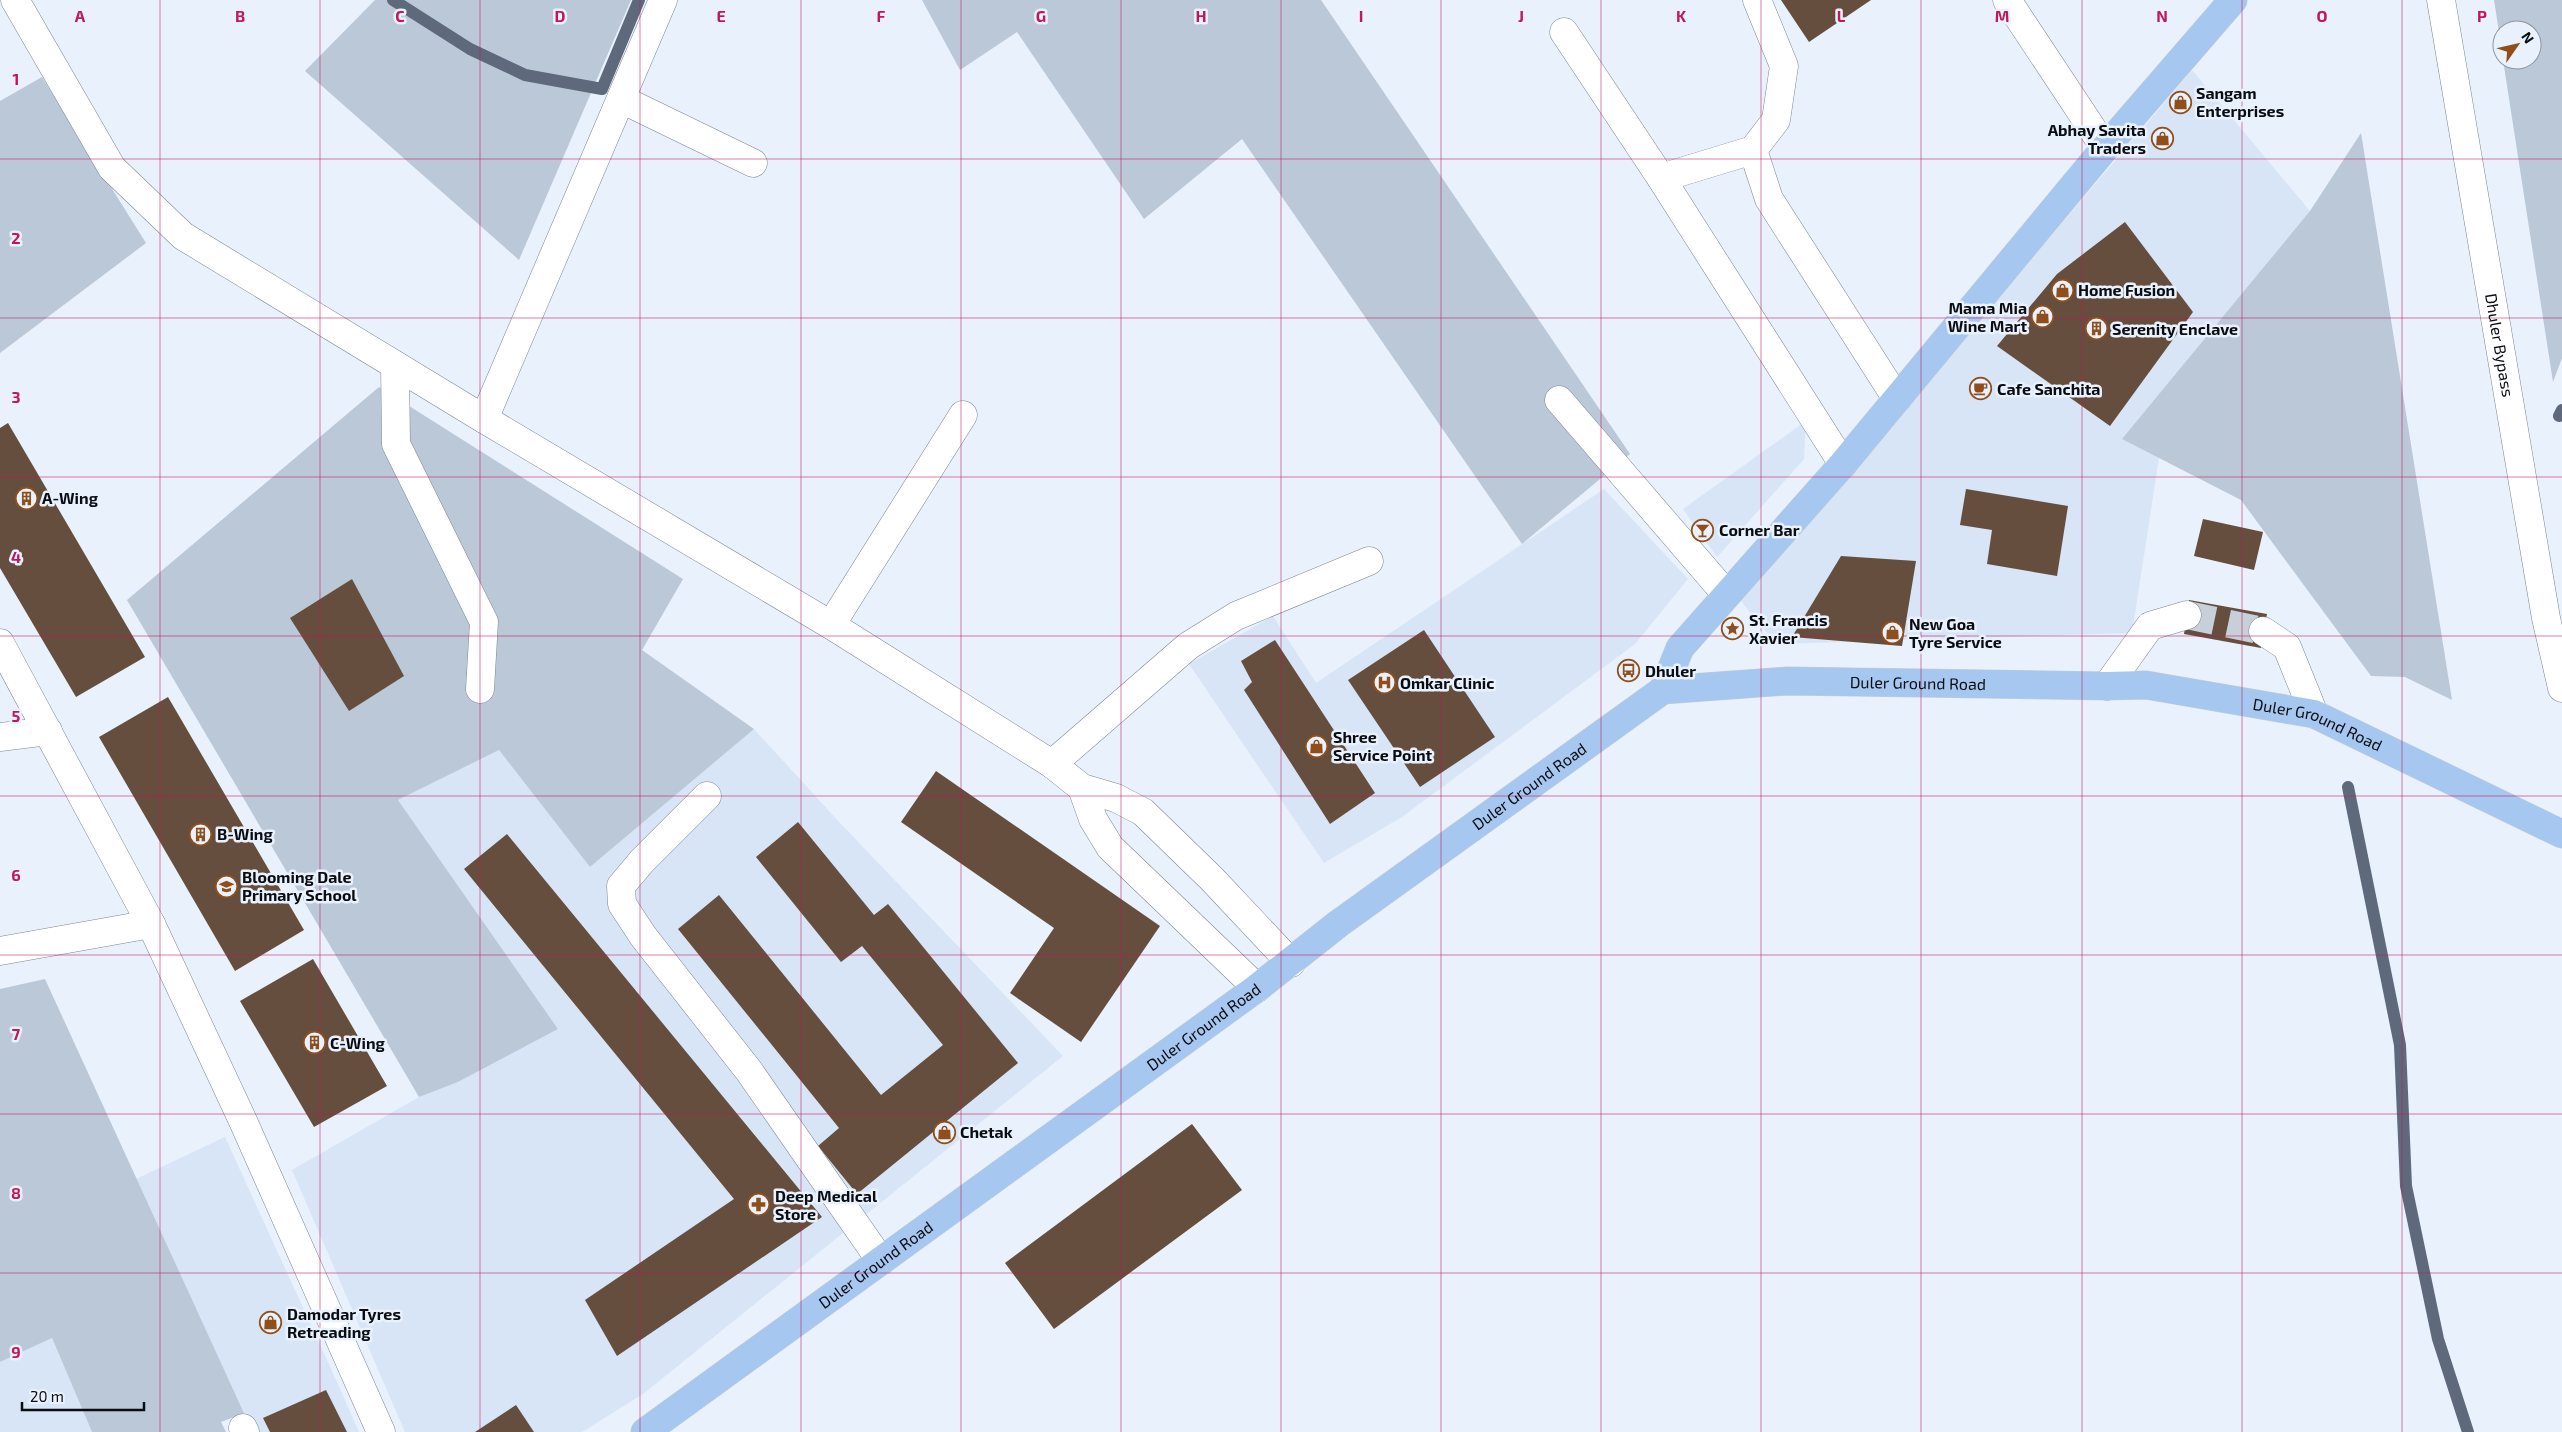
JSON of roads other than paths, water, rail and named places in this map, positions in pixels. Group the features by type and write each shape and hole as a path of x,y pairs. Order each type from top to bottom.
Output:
{"main road":[{"path":"1663,690 1680,648 1843,464 2105,148 2233,0"},
{"name":"Duler Ground Road","path":"645,1432 1257,988 1338,924 1663,690 1788,681 2146,685 2314,714 2562,834"}],"street":[{"path":"15,0 112,168 183,236 484,419 831,625 1052,764 1082,788 1116,798 1143,812 1212,879 1291,963"},
{"path":"484,419 663,0"},
{"path":"1661,178 1753,150 1776,120 1784,66 1757,0"},
{"path":"2007,0 2105,148"},
{"name":"Dhuler Bypass","path":"2441,0 2546,618 2562,688"},
{"path":"1564,32 1661,178 1843,464"},
{"path":"620,99 753,163"},
{"path":"1753,150 1769,199 1897,399"},
{"path":"395,365 396,444 484,622 480,689"},
{"path":"1559,400 1726,594"},
{"path":"831,625 963,415"},
{"path":"1052,764 1188,646 1236,616 1369,561"},
{"path":"2107,686 2150,626 2187,616"},
{"path":"2263,631 2287,647 2314,714"},
{"path":"0,643 151,924 243,1121 381,1432"},
{"path":"0,737 48,731"},
{"path":"1082,788 1093,819 1110,847 1257,988"},
{"path":"707,796 642,860 621,886 622,904 643,936 749,1072 881,1260"},
{"path":"0,951 151,924"}],"waterway":[{"path":"393,0 470,49 525,75 602,89 639,0"},
{"path":"2559,416 2562,410"},
{"path":"2348,787 2400,1045 2406,1186 2438,1339 2468,1432"}],"tunnel":[{"path":"2187,615 2263,631"}],"place":[{"name":"Sangam Enterprises","path":"2180,102"},
{"name":"Abhay Savita Traders","path":"2162,139"},
{"name":"Home Fusion","path":"2062,290"},
{"name":"Mama Mia Wine Mart","path":"2043,317"},
{"name":"Serenity Enclave","path":"2096,329"},
{"name":"Cafe Sanchita","path":"1981,389"},
{"name":"A-Wing","path":"26,498"},
{"name":"Corner Bar","path":"1703,530"},
{"name":"St. Francis Xavier","path":"1733,629"},
{"name":"New Goa Tyre Service","path":"1893,633"},
{"name":"Dhuler","path":"1629,671"},
{"name":"Omkar Clinic","path":"1384,683"},
{"name":"Shree Service Point","path":"1317,746"},
{"name":"B-Wing","path":"201,834"},
{"name":"Blooming Dale Primary School","path":"226,886"},
{"name":"C-Wing","path":"314,1043"},
{"name":"Chetak","path":"944,1132"},
{"name":"Deep Medical Store","path":"759,1205"},
{"name":"Damodar Tyres Retreading","path":"271,1323"}]}
